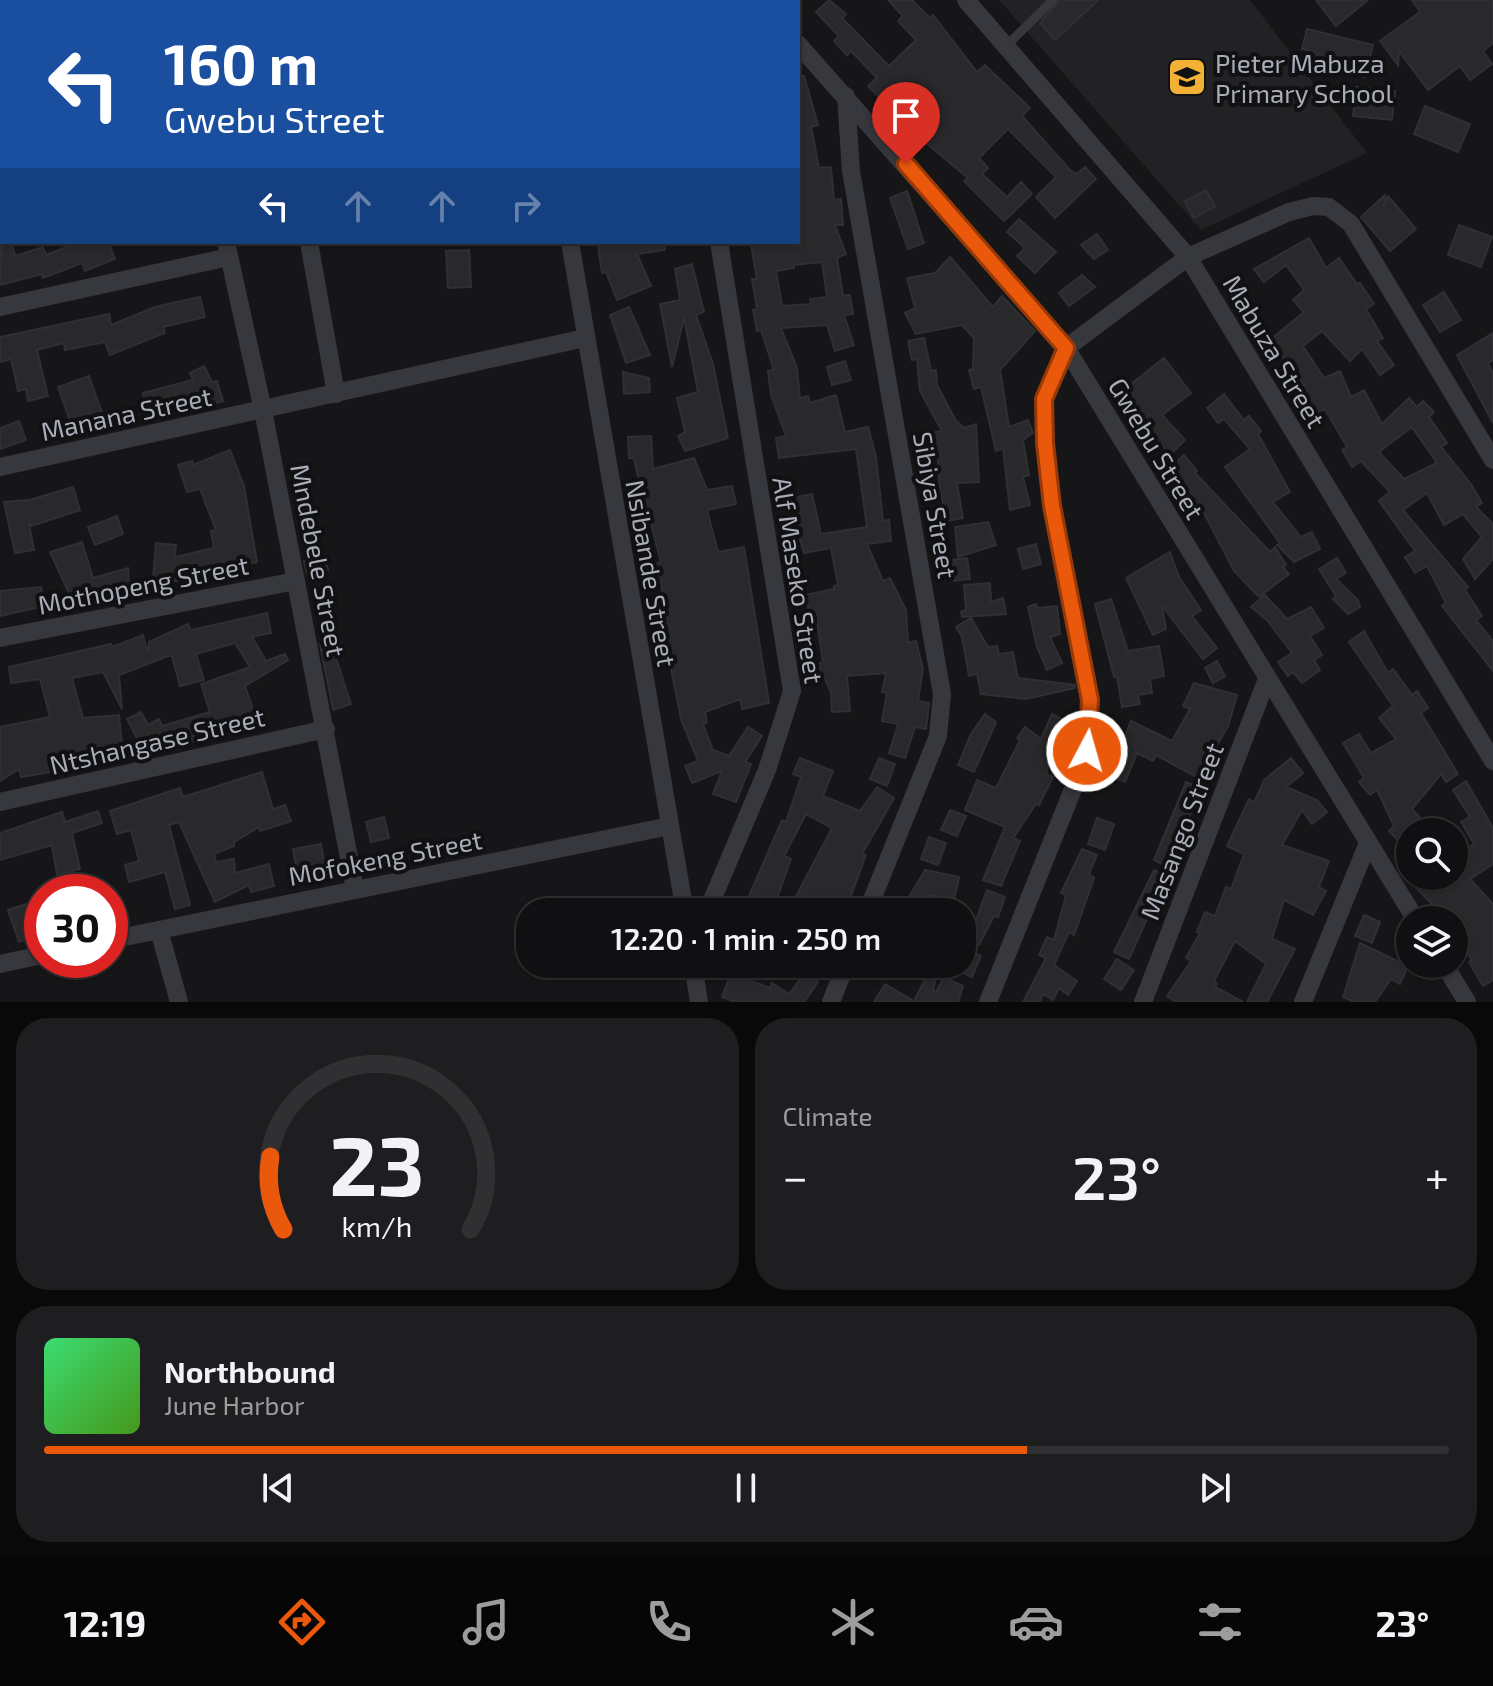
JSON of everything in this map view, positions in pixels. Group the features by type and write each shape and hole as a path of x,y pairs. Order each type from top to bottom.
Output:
{"street":[{"name":"Mabuza Street","path":"966,0 1188,257 1493,761"},
{"name":"Gwebu Street","path":"800,46 1066,348 1407,906"},
{"name":"Sibiya Street","path":"846,96 851,171 940,673 942,707 938,736 873,898"},
{"path":"988,1002 1081,769 1090,736 1090,700 1052,506 1045,443 1044,399 1066,348 1188,257 1302,207 1322,205 1336,210 1351,224 1493,460"},
{"path":"309,244 336,394"},
{"name":"Nsibande Street","path":"570,244 683,898"},
{"name":"Alf Maseko Street","path":"713,898 767,770 792,691 719,244"},
{"path":"0,307 227,249"},
{"name":"Mndebele Street","path":"227,249 263,410 355,889"},
{"name":"Manana Street","path":"0,467 585,338"},
{"name":"Mothopeng Street","path":"0,638 296,581"},
{"name":"Masango Street","path":"1143,1002 1267,679"},
{"name":"Ntshangase Street","path":"0,802 326,729"},
{"name":"Mofokeng Street","path":"128,936 670,826"},
{"path":"1303,1002 1368,843"},
{"path":"159,930 179,1002"},
{"path":"0,964 24,959"},
{"path":"695,978 699,1002"},
{"path":"831,1002 840,978"},
{"path":"1452,978 1467,1002"}],"lane":[{"path":"1006,46 1053,0"}],"shaded area":[{"name":"Pieter Mabuza Primary School","path":"999,0 1250,0 1367,153 1201,230"}],"building":[{"path":"829,0 846,14 842,18 889,66 916,40 898,21 903,16 888,0 912,0 930,18 933,15 977,72 985,65 1030,108 1022,116 1070,170 1077,174 1085,167 1096,179 1055,218 1036,197 1056,177 1008,129 979,158 988,168 982,174 1007,197 1021,182 1032,194 1004,221 964,181 968,178 919,137 868,86 877,78 851,51 847,55 834,41 839,36 816,12"},
{"path":"1060,0 1098,0 1055,40 1040,23"},
{"path":"1316,0 1368,0 1336,26"},
{"path":"1412,0 1493,0 1493,43 1483,51 1492,64 1470,80 1460,66 1428,90 1399,51 1398,65 1380,41 1420,12"},
{"path":"1307,29 1373,45 1365,77 1315,64 1317,53 1302,49"},
{"path":"804,76 818,125 811,127 819,168 831,167 834,200 841,199 843,225 835,225 846,254 837,258 843,296 850,295 853,314 844,315 854,345 835,351 827,325 781,328 797,368 800,398 808,396 810,403 836,395 845,432 868,427 876,457 883,521 889,520 891,541 867,544 883,581 890,578 906,610 908,643 916,641 923,669 918,701 929,703 926,729 915,727 905,758 889,753 898,724 882,721 887,693 882,692 886,673 847,676 850,711 832,712 831,692 818,664 823,662 816,614 810,616 805,595 834,589 838,585 831,548 804,553 788,499 812,494 821,534 867,527 856,449 779,458 776,438 786,436 771,395 768,371 774,370 761,330 757,331 753,310 757,309 752,279 757,279 751,244 800,244 800,77","holes":["822,262 827,297 810,299 811,304 782,306 776,271 794,268 794,265"]},
{"path":"1356,87 1395,91 1392,120 1353,116"},
{"path":"1425,106 1470,124 1458,152 1414,134"},
{"path":"1206,190 1215,206 1194,218 1185,201"},
{"path":"907,191 924,243 908,249 890,198"},
{"path":"1385,195 1384,206 1388,196 1416,229 1390,251 1361,217"},
{"path":"1019,219 1056,252 1035,273 1017,256 1025,248 1007,232"},
{"path":"1459,225 1492,237 1481,267 1448,255"},
{"path":"1097,234 1108,250 1094,259 1081,245"},
{"path":"1309,238 1326,268 1339,258 1374,304 1366,309 1383,338 1377,341 1394,365 1380,375 1362,349 1350,361 1322,331 1303,346 1324,378 1340,371 1351,397 1364,390 1382,424 1409,398 1417,407 1423,401 1434,412 1429,417 1447,443 1441,447 1471,484 1482,503 1476,507 1493,524 1493,559 1475,579 1463,559 1482,537 1463,514 1444,525 1427,493 1403,510 1468,587 1465,590 1482,616 1476,620 1493,641 1493,671 1442,606 1446,603 1427,566 1415,573 1405,557 1415,551 1379,501 1390,492 1361,461 1352,467 1342,450 1347,447 1325,409 1313,415 1302,388 1305,387 1270,340 1304,312 1293,300 1304,290 1286,265 1264,282 1254,269","holes":["1412,427 1437,463 1404,479 1379,452"]},
{"path":"1,244 12,244 15,256 43,247 46,255 74,244 109,244 115,259 85,271 82,263 43,278 42,274 0,285"},
{"path":"664,244 665,250 637,254 651,286 617,300 606,272 602,273 598,245"},
{"path":"469,250 471,287 448,288 446,251"},
{"path":"950,257 993,307 1002,296 1035,331 1000,370 1009,427 1028,420 1033,433 1023,440 1029,475 1023,477 1030,505 1010,510 1003,448 996,451 981,387 974,389 969,370 973,369 974,338 962,325 916,334 905,313 915,308 907,278 935,273"},
{"path":"692,264 704,312 696,315 713,364 728,438 685,451 678,436 685,432 677,398 698,392 684,318 672,367 660,304 680,300 675,269"},
{"path":"1082,275 1095,287 1069,306 1059,293"},
{"path":"1444,292 1461,320 1440,332 1423,305"},
{"path":"200,297 205,317 163,327 165,333 110,355 105,342 65,350 64,343 37,350 48,396 28,401 26,389 18,391 11,359 0,362 0,337 109,314 111,325 155,307"},
{"path":"629,307 650,355 626,363 610,315"},
{"path":"1493,333 1493,360 1488,363 1493,373 1493,423 1457,355"},
{"path":"924,338 931,371 936,370 937,385 956,421 964,428 976,424 979,482 957,483 963,518 947,521 939,484 938,454 934,454 931,433 942,431 920,391 917,359 912,360 908,341"},
{"path":"1164,358 1191,393 1162,415 1185,440 1170,455 1120,393"},
{"path":"845,361 851,380 832,385 827,367"},
{"path":"204,366 212,382 217,381 223,401 149,418 143,393 193,380 190,373"},
{"path":"623,372 649,378 650,392 624,394"},
{"path":"89,376 105,421 74,432 58,387"},
{"path":"1224,394 1244,420 1249,416 1261,431 1258,434 1290,492 1273,502 1301,537 1312,532 1320,549 1294,562 1277,545 1280,543 1225,467 1250,449 1224,419 1218,423 1207,408"},
{"path":"19,421 26,440 0,449 0,428"},
{"path":"651,436 653,469 694,458 707,490 732,486 736,504 707,510 718,552 744,547 769,703 742,709 740,699 705,712 707,723 703,724 713,750 729,756 748,727 762,736 745,762 751,764 736,802 713,794 722,771 692,783 685,766 698,761 681,719 669,658 659,632 668,629 661,582 658,582 654,564 661,562 651,524 648,525 634,458 629,458 628,437"},
{"path":"230,450 244,486 257,562 177,581 153,579 156,543 176,545 175,557 214,548 211,531 216,530 200,489 187,492 178,465 192,461 193,465"},
{"path":"1184,455 1197,471 1195,473 1270,552 1275,547 1286,565 1283,567 1289,574 1259,597 1234,571 1202,509 1199,512 1189,503 1193,499 1169,468"},
{"path":"73,487 80,510 31,526 29,523 34,550 15,553 4,502 30,500"},
{"path":"117,516 123,534 95,545 88,527"},
{"path":"988,522 996,545 958,557 955,527"},
{"path":"82,542 93,578 128,568 129,586 104,594 102,589 74,604 50,552"},
{"path":"1036,544 1041,564 1023,569 1018,549"},
{"path":"1170,552 1179,577 1201,610 1192,616 1217,648 1203,659 1162,606 1166,629 1153,635 1126,578"},
{"path":"324,555 328,570 307,575 304,561"},
{"path":"967,558 970,579 954,581 952,560"},
{"path":"1337,558 1346,573 1336,579 1358,600 1360,607 1348,614 1333,599 1336,596 1319,569"},
{"path":"990,583 991,602 1003,598 1006,614 962,617 961,612 966,610 964,585"},
{"path":"41,587 44,606 0,616 0,591"},
{"path":"1265,595 1287,619 1311,607 1324,628 1310,636 1322,655 1314,660 1320,670 1302,683 1293,672 1288,676 1278,662 1292,653 1267,620 1251,607"},
{"path":"1111,599 1128,651 1159,646 1164,676 1150,679 1152,693 1138,695 1140,704 1122,707 1117,676 1114,677 1095,604"},
{"path":"1036,604 1037,608 1057,606 1060,634 1050,637 1062,663 1047,670 1037,647 1028,607"},
{"path":"267,613 271,633 252,637 266,661 285,654 288,660 245,686 258,724 183,745 179,733 144,752 127,719 141,712 148,725 159,719 162,726 210,712 201,684 250,667 235,643 196,654 204,680 180,686 172,656 168,656 119,675 122,709 103,672 72,678 83,718 119,715 123,755 93,758 62,770 21,777 19,769 0,781 0,727 50,717 40,679 11,683 9,667 111,644 112,647 143,635 148,653 149,642 188,624 191,630"},
{"path":"971,618 988,647 997,646 999,654 1013,652 1018,678 1075,685 1075,688 1026,699 981,694 977,674 969,676 962,637 956,627"},
{"path":"1364,631 1388,673 1393,669 1412,695 1417,691 1428,708 1421,713 1458,774 1446,782 1441,774 1412,809 1420,818 1396,818 1396,838 1389,831 1394,826 1377,790 1370,795 1359,782 1364,778 1343,743 1359,734 1371,753 1396,739 1379,718 1393,706 1349,642"},
{"path":"340,640 343,653 335,655 351,704 333,710 320,644"},
{"path":"1217,661 1225,676 1213,683 1205,668"},
{"path":"1194,683 1237,695 1228,726 1198,778 1156,755 1153,761 1137,753 1125,782 1110,776 1131,721 1172,741 1190,709 1183,706"},
{"path":"985,714 996,722 974,772 958,765 971,734"},
{"path":"1052,714 1064,720 1046,774 1053,777 1039,805 1036,804 1013,838 1020,841 1001,886 983,880 1005,827 965,810 977,780 996,788 1020,740 1017,738 1025,727 1041,739"},
{"path":"800,758 833,771 823,796 860,811 877,787 894,798 862,854 866,855 850,898 795,898 832,828 806,814 784,856 791,859 777,898 748,898 782,820 786,822 801,777 793,774"},
{"path":"879,758 895,764 887,786 870,779"},
{"path":"1291,758 1303,773 1286,787 1317,800 1327,812 1312,824 1302,810 1282,845 1329,861 1319,887 1326,891 1313,915 1284,900 1272,939 1295,949 1267,1002 1247,1002 1266,964 1235,941 1214,981 1217,984 1215,987 1243,1002 1176,1002 1167,996 1191,961 1186,958 1200,933 1197,932 1205,912 1215,916 1226,887 1231,889 1244,854 1227,846 1249,799 1254,803 1264,780"},
{"path":"262,772 273,809 285,805 291,821 260,831 259,827 234,842 234,846 214,854 216,862 234,859 235,873 269,864 274,886 251,892 249,885 215,902 179,822 169,825 190,905 175,909 165,872 129,882 125,865 139,861 131,830 117,834 110,811 180,788 183,797"},
{"path":"1466,781 1493,828 1493,864 1470,879 1493,904 1493,980 1483,986 1469,962 1472,960 1468,955 1468,906 1434,906 1418,890 1468,890 1468,848 1474,844 1468,834 1470,817 1453,790"},
{"path":"1186,782 1201,789 1168,867 1154,860"},
{"path":"950,810 966,816 957,836 941,830"},
{"path":"98,811 102,823 72,833 80,869 57,874 52,845 0,860 0,833 62,812 65,822"},
{"path":"384,817 389,838 371,842 366,822"},
{"path":"1097,818 1114,824 1105,850 1088,844"},
{"path":"929,837 946,843 938,865 921,859"},
{"path":"321,844 326,875 298,881 293,849"},
{"path":"1082,849 1097,855 1089,874 1094,878 1074,935 1069,932 1054,965 1077,981 1068,995 1059,988 1053,1000 1043,994 1040,1002 1023,1002 1046,958 1039,955 1047,937 1054,940 1066,895 1061,893"},
{"path":"925,870 959,877 954,898 928,895 926,898 908,898"},
{"path":"1154,870 1172,877 1166,893 1160,890 1129,959 1114,952"},
{"path":"987,890 1005,897 998,917 994,916 979,945 976,944 976,920"},
{"path":"24,905 24,940 19,942 8,910"},
{"path":"1364,915 1380,922 1372,943 1355,936"},
{"path":"1360,943 1396,960 1396,978 1403,978 1400,984 1391,979 1375,1002 1354,1002 1343,997"},
{"path":"1117,959 1134,970 1121,990 1104,979"},
{"path":"729,978 744,978 770,988 772,983 789,994 801,978 812,978 818,982 804,1002 736,1002 722,997"},
{"path":"926,978 936,978 933,991 936,992 943,978 963,986 958,1002 874,1002 885,984 914,1001"}],"place":[{"name":"Pieter Mabuza Primary School","path":"1187,77"}],"route":[{"path":"906,164 1066,348 1044,399 1045,443 1052,506 1090,700 1087,751"}]}
